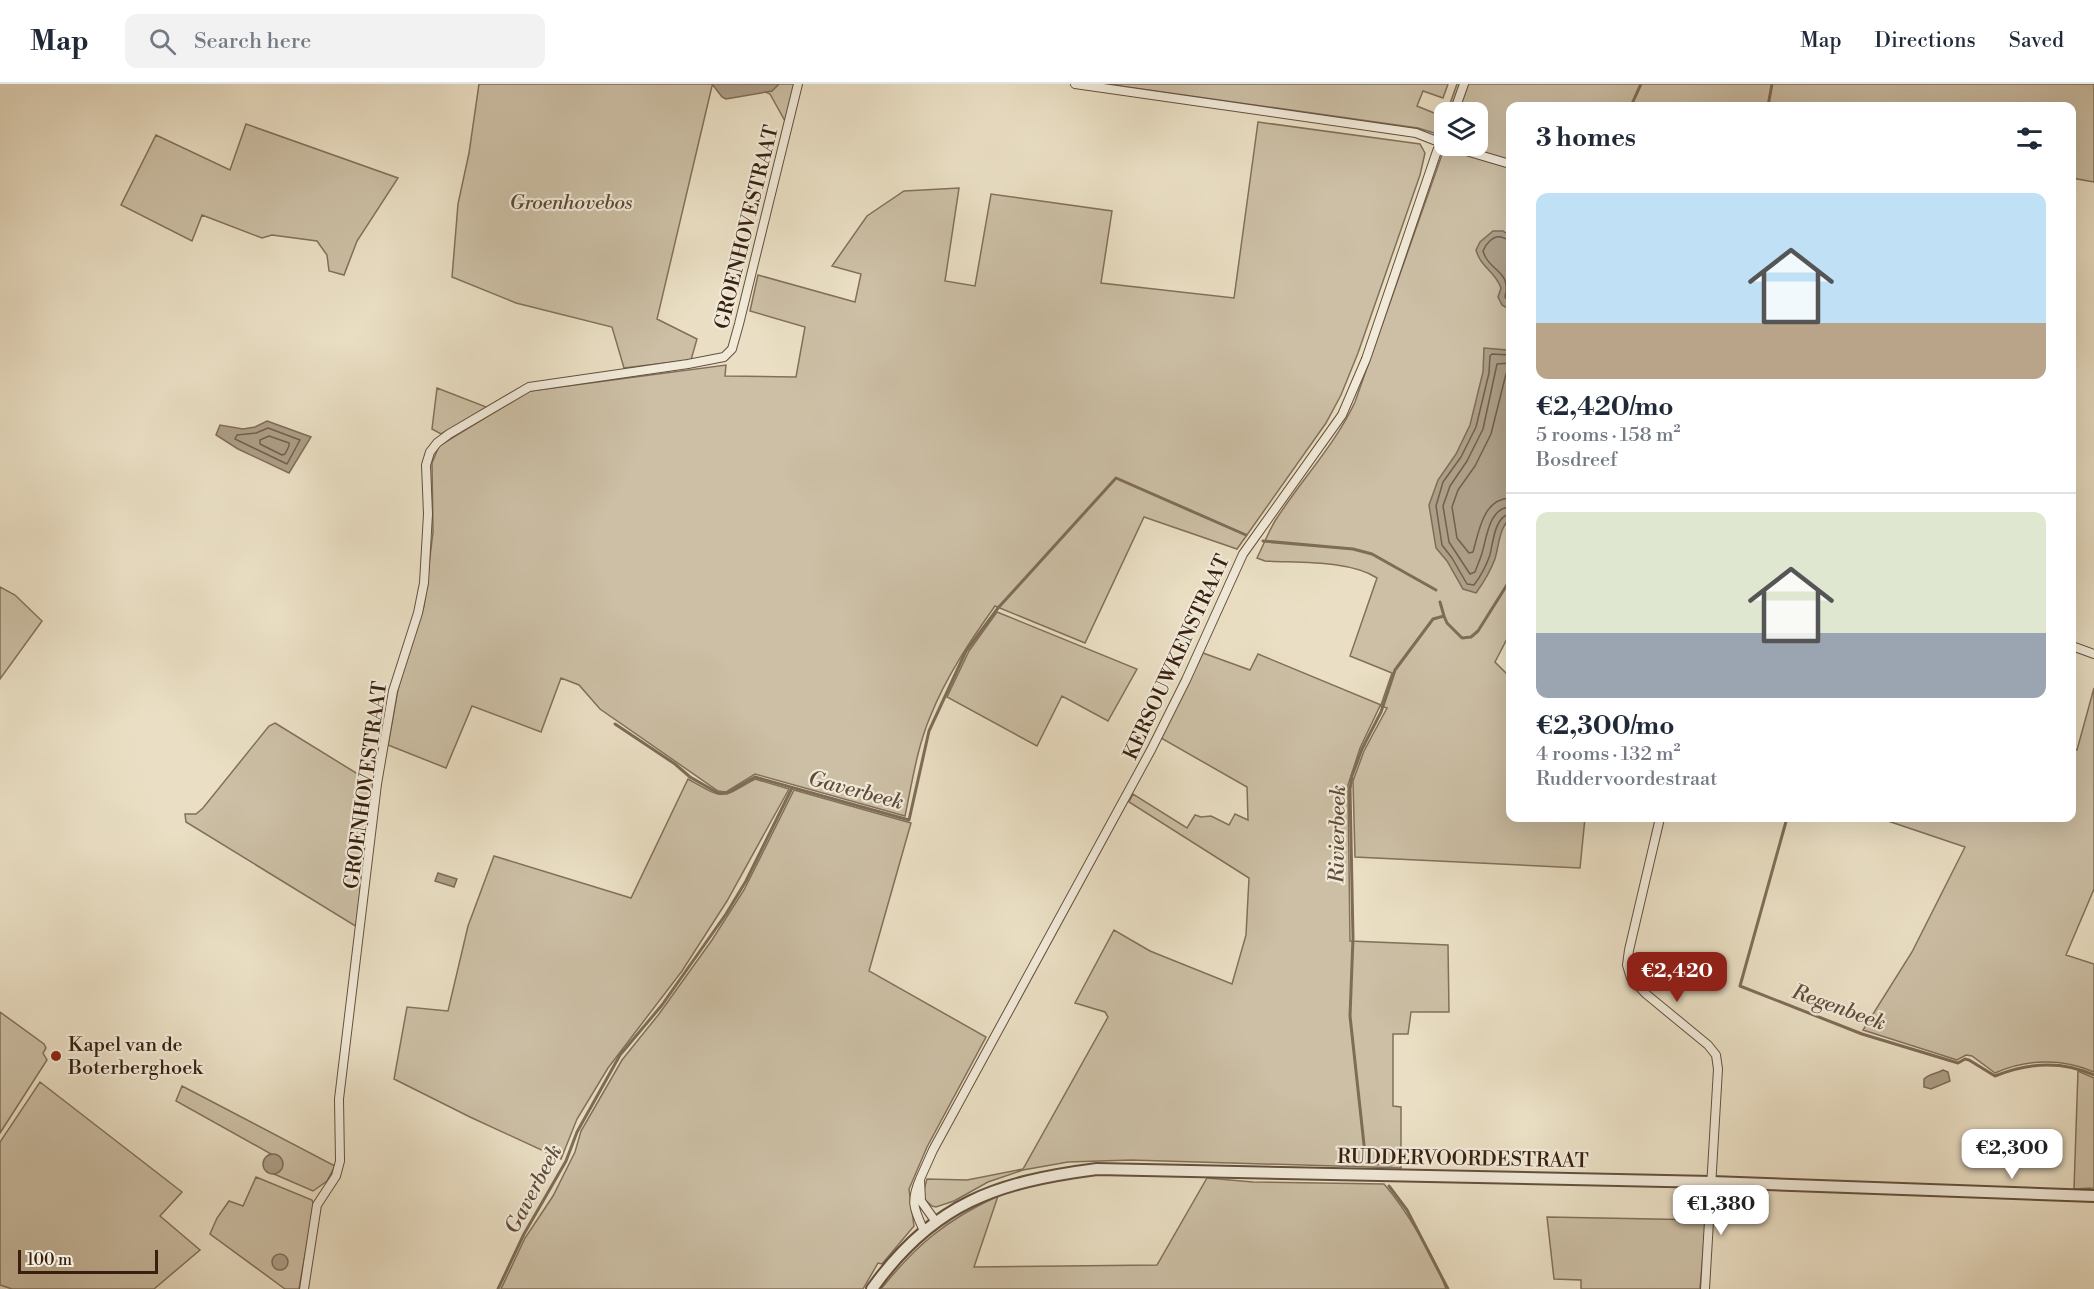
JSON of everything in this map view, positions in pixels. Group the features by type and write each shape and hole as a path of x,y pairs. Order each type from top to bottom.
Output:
{"street":[{"name":"GROENHOVESTRAAT","path":"304,1289 317,1205 336,1176 340,1161 339,1099 350,995 364,904 369,842 393,691 405,647 418,614 424,583 428,514 426,465 430,452 449,434 530,387 724,357 732,349 739,324 798,84"},
{"path":"1075,84 1416,133 1434,139"},
{"path":"1458,102 1464,84"},
{"name":"KERSOUWKENSTRAAT","path":"924,1231 913,1207 914,1193 933,1150 1151,750 1186,680 1243,554 1342,415 1440,156"},
{"path":"1485,156 1506,163"},
{"path":"2076,647 2094,654"},
{"path":"1659,822 1627,965 1631,978 1641,989 1697,1034 1716,1055 1718,1069 1713,1182 1705,1289"},
{"name":"RUDDERVOORDESTRAAT","path":"872,1289 898,1254 924,1231 959,1207 990,1191 1024,1181 1097,1169 1713,1182 2094,1196"},
{"path":"920,1179 921,1201 936,1222"}],"green space":[{"name":"Groenhovebos","path":"479,84 722,84 712,86 657,319 697,339 691,360 624,368 612,327 516,303 452,277 458,204 469,153"},
{"path":"747,84 795,84 785,121 770,94"},
{"path":"1106,84 1448,84 1443,98 1423,91 1417,106 1434,113 1434,133 1418,128"},
{"path":"1457,84 2094,84 2094,182 2076,179 2076,102 1506,102 1506,641 1495,662 1506,673 1506,822 1585,822 1580,868 1355,857 1353,781 1364,751 1387,708 1380,706 1360,748 1348,785 1350,941 1448,945 1449,1012 1411,1012 1408,1034 1393,1034 1393,1106 1401,1107 1401,1168 1131,1160 1068,1162 1023,1170 988,1182 954,1201 936,1207 932,1206 922,1197 927,1179 967,1180 1023,1169 1108,1017 1105,1012 1075,1003 1114,930 1150,951 1232,984 1246,935 1249,878 1129,802 1133,794 1187,828 1195,815 1211,816 1229,825 1235,814 1248,820 1247,787 1161,738 1203,653 1250,670 1258,654 1381,705 1392,673 1350,656 1377,578 1366,572 1338,565 1265,561 1257,558 1275,521 1328,448 1355,402 1441,156 1488,156 1488,102 1451,102"},
{"path":"1258,122 1420,144 1425,153 1420,175 1358,353 1341,395 1326,423 1237,549 1144,517 1085,643 995,606 959,660 930,717 918,753 905,816 755,774 726,792 718,791 600,709 579,685 561,678 541,732 472,706 446,768 388,745 398,689 424,606 433,532 432,463 439,446 529,391 726,365 725,376 796,377 805,327 750,311 758,275 855,302 861,274 832,266 867,216 904,191 959,188 945,281 975,286 991,194 1112,211 1101,283 1234,298"},
{"path":"246,124 398,178 357,241 344,275 329,271 327,255 317,241 272,235 262,238 202,215 192,241 121,205 156,135 230,170"},
{"path":"437,388 489,408 441,434 432,429"},
{"path":"0,587 15,595 42,621 0,679"},
{"path":"997,612 1137,669 1108,721 1062,696 1037,746 947,697 969,651"},
{"path":"2094,688 2094,889 2066,955 2094,964 2094,1072 2070,1064 2044,1062 2019,1065 1995,1073 1972,1056 1966,1055 1957,1060 1863,1030 1912,952 1965,847 1891,822 2076,822 2077,750"},
{"path":"275,723 374,784 364,847 357,927 186,822 185,814 196,814 203,808 269,726"},
{"path":"688,779 722,794 734,791 755,779 789,789 727,901 682,971 608,1068 577,1119 561,1159 394,1079 407,1007 448,1011 468,926 494,856 631,898"},
{"path":"794,790 911,823 869,971 986,1037 927,1147 909,1189 914,1226 882,1264 878,1263 863,1289 501,1289 525,1238 553,1196 575,1152 581,1131 622,1060 659,1014 712,940 744,890"},
{"path":"0,1012 44,1044 46,1048 43,1053 47,1060 0,1133"},
{"path":"2078,1071 2094,1078 2094,1188 2074,1189"},
{"path":"40,1082 182,1192 160,1216 200,1250 154,1289 12,1289 0,1285 0,1142"},
{"path":"182,1086 335,1166 327,1181 313,1191 267,1171 273,1155 176,1101"},
{"path":"256,1177 312,1200 314,1205 299,1289 285,1289 210,1234 217,1218 229,1201 243,1206"},
{"path":"1207,1178 1253,1182 1384,1184 1419,1234 1446,1289 881,1289 907,1259 933,1235 963,1214 998,1196 974,1267 1157,1265"},
{"path":"1547,1217 1706,1220 1700,1289 1581,1289 1581,1280 1554,1279"}],"water":[{"path":"712,84 779,84 772,91 726,99"},
{"path":"1493,231 1506,233 1506,308 1498,297 1501,288 1498,282 1478,256 1476,250 1480,242"},
{"path":"1484,348 1506,350 1506,522 1501,532 1495,559 1476,593 1463,589 1447,561 1436,548 1429,505 1438,480 1456,454 1470,425 1483,372"},
{"path":"267,421 311,437 289,473 238,449 216,435 220,425 243,429 255,427"},
{"path":"438,873 457,879 454,887 435,881"},
{"path":"1943,1070 1948,1072 1950,1081 1931,1089 1924,1087 1924,1079"},
{"path":"269,1154 277,1154 283,1160 283,1168 277,1174 269,1174 263,1168 263,1160"},
{"path":"280,1254 288,1262 280,1270 272,1262"}],"waterway":[{"name":"Rivierbeek","path":"1633,102 1641,84"},
{"name":"Regenbeek","path":"1769,102 1772,84"},
{"name":"Gaverbeek","path":"615,724 675,764 690,777 718,793 727,793 755,777 909,820 929,731 966,651 998,608 1116,478 1246,535"},
{"name":"Gaverbeek","path":"1263,541 1353,549 1372,554 1436,590"},
{"name":"Rivierbeek","path":"1391,1165 1366,1163 1350,1016 1353,938 1350,789 1352,776 1362,749 1381,712 1395,670 1433,619 1444,616 1447,623 1462,638 1471,637 1478,631 1506,586"},
{"name":"Gaverbeek","path":"1440,602 1444,616"},
{"name":"Gaverbeek","path":"498,1289 524,1234 566,1161 577,1132 620,1055 662,1005 726,914 746,881 792,788"},
{"name":"Regenbeek","path":"1786,822 1740,986 1862,1034 1958,1063 1965,1059 1969,1060 1995,1076 2019,1068 2044,1065 2069,1067 2094,1075"},
{"name":"Rivierbeek","path":"1389,1186 1407,1210 1448,1289"}],"place":[{"name":"Kapel van de Boterberghoek","path":"56,1056"}]}
